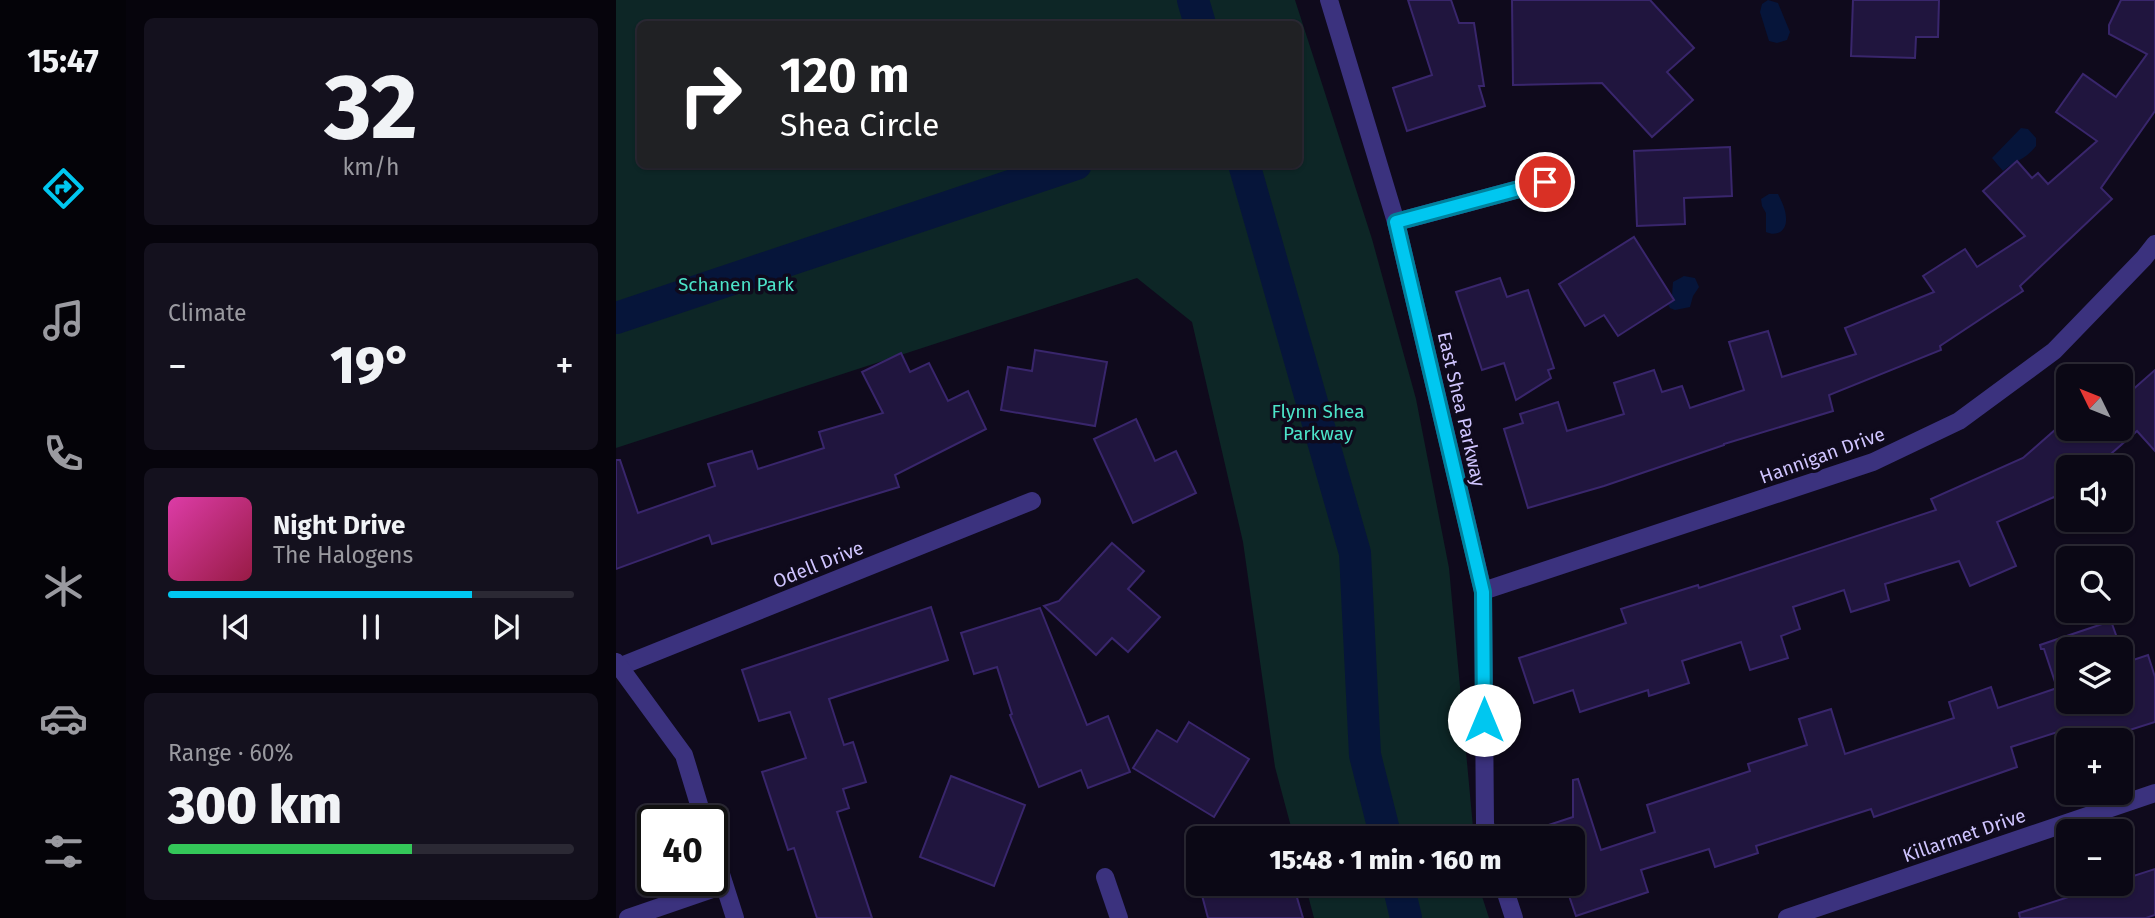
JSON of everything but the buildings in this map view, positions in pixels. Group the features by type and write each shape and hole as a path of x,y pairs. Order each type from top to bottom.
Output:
{"street":[{"name":"East Shea Parkway","path":"1329,0 1396,222 1483,592 1486,826"},
{"path":"1396,222 1545,182"},
{"name":"Hannigan Drive","path":"1483,592 1873,463 1959,421 2054,351 2155,244"},
{"name":"Odell Drive","path":"618,664 1032,501"},
{"path":"618,664 684,755 699,805"},
{"name":"Killarmet Drive","path":"1787,918 2155,793"},
{"path":"1105,877 1119,918"},
{"path":"628,918 692,896"},
{"path":"728,896 735,918"},
{"path":"1507,896 1514,918"}],"green space":[{"path":"616,0 1295,0 1302,21 637,21 637,168 1302,168 1302,22 1372,239 1416,399 1449,568 1473,826 1291,826 1275,767 1243,542 1192,322 1137,278 616,448"},
{"path":"1308,896 1482,896 1489,918 1314,918"}],"water":[{"path":"1768,0 1778,3 1790,32 1787,40 1777,43 1769,41 1760,12 1762,4"},
{"path":"2021,128 2028,129 2036,138 2036,146 2028,155 2003,171 1992,158"},
{"path":"1769,194 1778,194 1785,212 1785,226 1777,233 1766,232 1766,213 1761,199"},
{"path":"1684,276 1695,278 1699,287 1690,307 1675,310 1670,308 1667,302 1672,295 1673,282"}],"waterway":[{"path":"1193,0 1199,21"},
{"path":"616,318 1064,168"},
{"path":"1245,168 1355,553 1365,755 1383,826"},
{"path":"1401,896 1406,918"}],"route":[{"path":"1484,720 1483,592 1396,222 1545,182"}],"park label":[{"name":"Schanen Park","path":"736,284"},
{"name":"Flynn Shea Parkway","path":"1318,422"}]}
